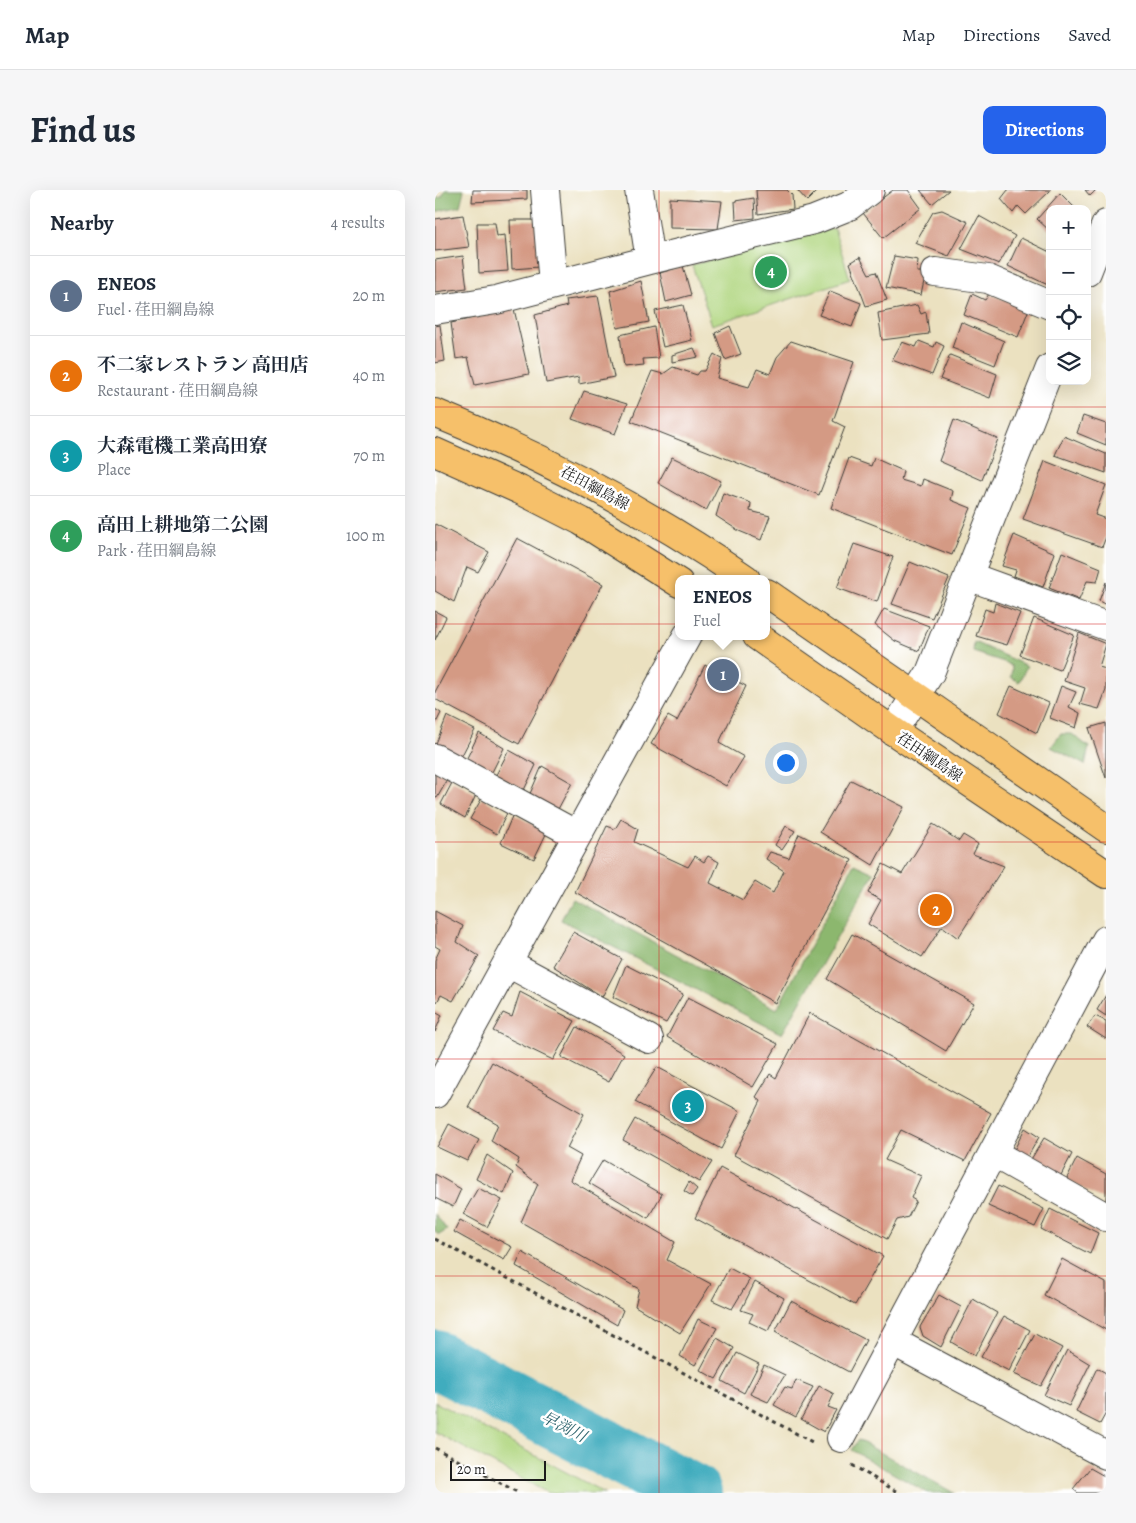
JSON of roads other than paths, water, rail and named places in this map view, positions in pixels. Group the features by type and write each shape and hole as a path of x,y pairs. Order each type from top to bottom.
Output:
{"main road":[{"name":"荏田綱島線","path":"435,414 537,458 617,500 729,574"},
{"path":"435,452 520,490 581,521 675,580"},
{"path":"770,595 1106,828"},
{"name":"荏田綱島線","path":"763,640 893,731 1106,874"}],"street":[{"path":"545,190 553,286"},
{"path":"639,190 650,260"},
{"path":"435,310 496,300 814,220 849,206 870,190"},
{"path":"1091,262 1106,224"},
{"path":"935,272 988,279 1046,303"},
{"path":"893,731 917,696 930,672 1046,378"},
{"path":"968,576 1106,626"},
{"path":"435,1094 685,640"},
{"path":"435,758 577,835"},
{"path":"828,1441 892,1341 1106,940"},
{"path":"508,963 649,1039"},
{"path":"993,1153 1106,1217"},
{"path":"892,1341 1106,1455"}],"waterway":[{"name":"早渕川","path":"435,1359 693,1493"}],"place":[{"name":"高田上耕地第二公園","path":"771,272"},
{"name":"ENEOS","path":"723,675"},
{"name":"不二家レストラン 高田店","path":"936,910"},
{"name":"大森電機工業高田寮","path":"688,1106"}]}
